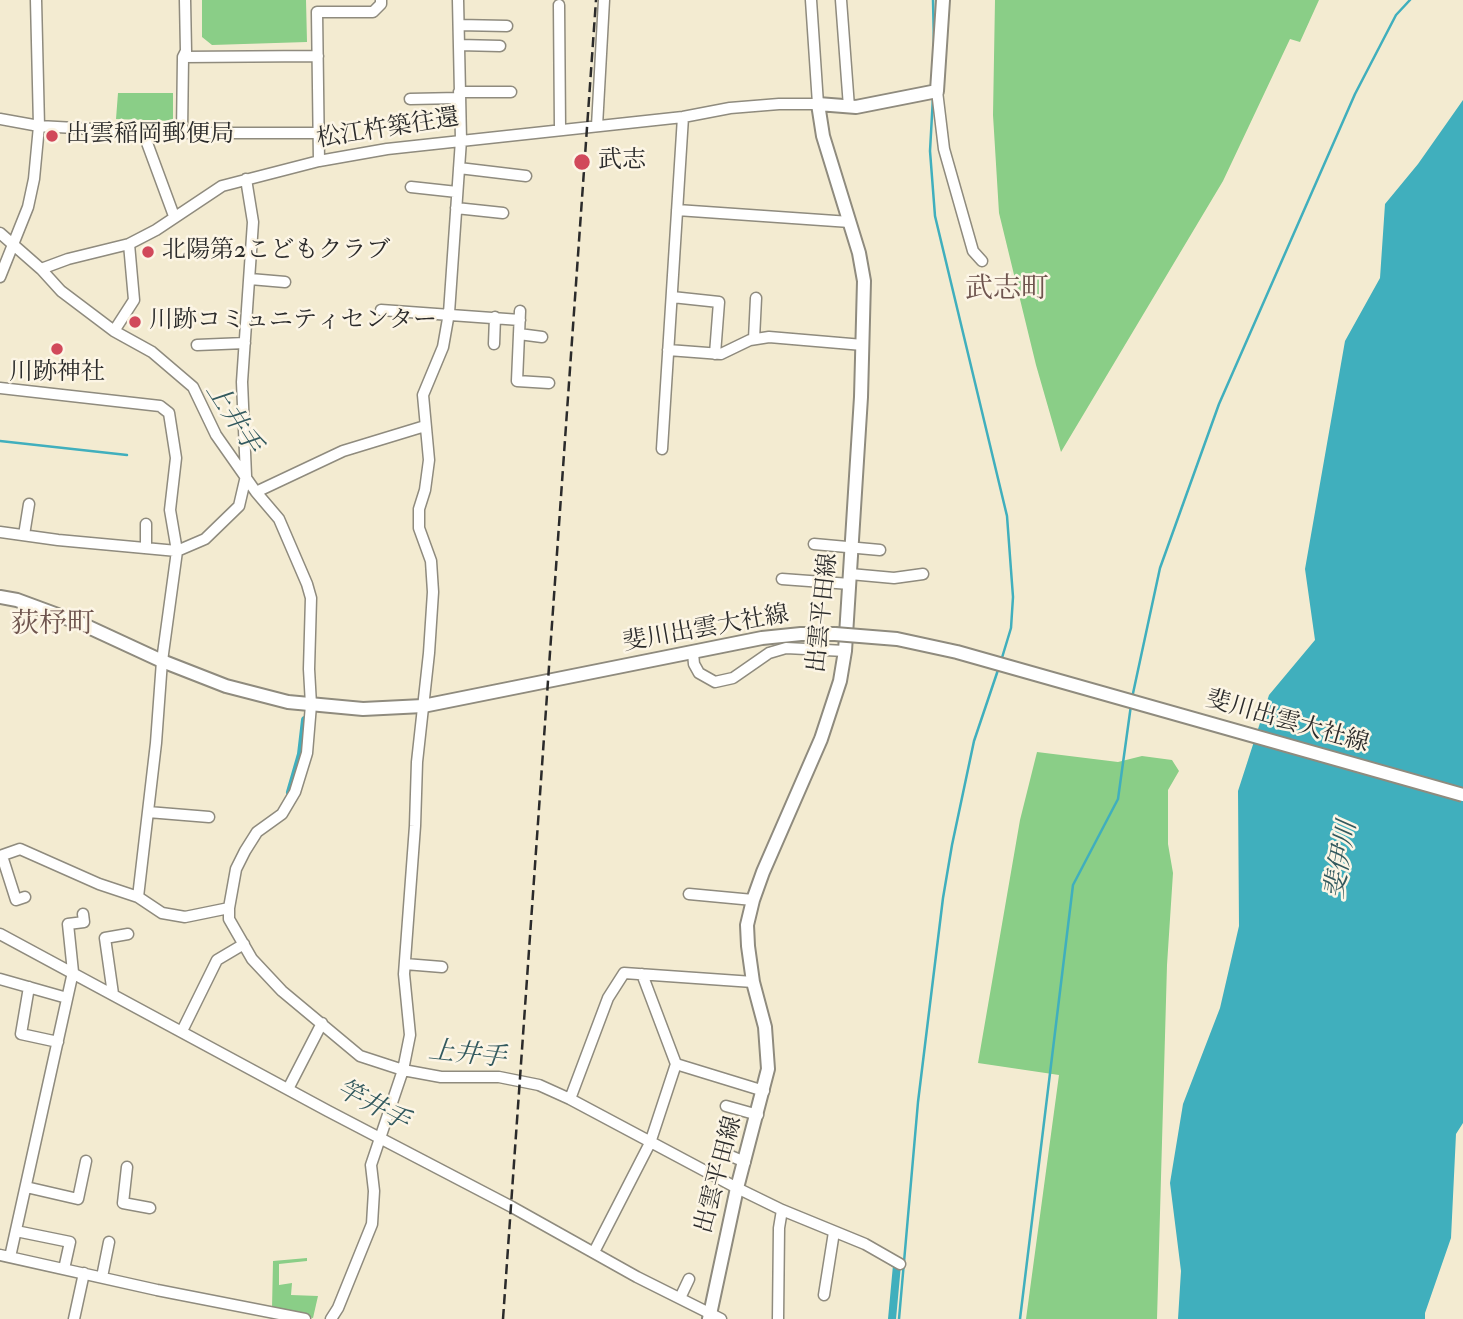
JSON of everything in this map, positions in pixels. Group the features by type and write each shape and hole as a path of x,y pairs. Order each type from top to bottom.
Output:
{"main road":[{"path":"818,104 856,107 933,91 943,0"},
{"name":"出雲平田線","path":"714,1317 737,1188 768,1069 765,1027 753,982 747,925 753,900 821,739 840,681 845,651 863,345 864,281 859,253 822,136 818,104"},
{"name":"斐川出雲大社線","path":"0,597 17,600 70,619 162,661 226,686 311,705 363,709 423,706 762,638 835,634 897,639 939,647 1463,795"}],"street":[{"path":"0,277 28,207 34,179 38,127 36,0"},
{"path":"182,133 183,57 186,51 185,0"},
{"path":"319,161 317,12 373,12 381,4 381,0"},
{"path":"331,1319 372,1224 374,1191 371,1165 403,1070 410,1035 405,964 417,762 433,592 431,561 419,528 418,509 425,490 429,460 423,395 443,347 449,313 461,140 458,0"},
{"path":"597,126 604,0"},
{"path":"811,0 818,104"},
{"path":"841,0 849,107"},
{"path":"559,5 560,128"},
{"path":"458,25 508,26"},
{"path":"459,45 499,46"},
{"path":"183,57 318,56"},
{"path":"933,91 944,149 973,251 982,261"},
{"path":"410,99 511,92"},
{"name":"松江杵築往還","path":"41,269 68,259 129,244 156,230 222,186 319,161 387,149 560,128 683,117 730,108 818,104"},
{"path":"662,449 683,117"},
{"path":"0,119 38,127 144,132 319,133"},
{"path":"144,132 174,216"},
{"path":"459,168 526,176"},
{"path":"0,532 177,551 205,539 239,506 246,476 242,382 253,222 246,179"},
{"path":"411,187 457,192"},
{"path":"456,208 503,213"},
{"path":"677,210 850,222"},
{"path":"0,233 41,269 61,291 114,331 152,352 193,387 216,435 256,492 279,519 307,584 311,598 311,705 307,753 295,792 282,814 257,832 246,850 236,870 229,908 229,919 252,958 282,991 341,1043 360,1056 403,1070 441,1077 499,1077 521,1080 570,1099 737,1188 782,1210 865,1244 900,1264"},
{"path":"114,331 134,300 129,244"},
{"path":"250,279 285,282"},
{"path":"672,297 719,302 715,354"},
{"path":"754,339 755,298"},
{"path":"381,310 495,317 520,315 517,381 549,383"},
{"path":"494,344 495,317"},
{"path":"519,334 542,337"},
{"path":"668,350 721,354 754,339 769,337 863,345"},
{"path":"197,345 245,343"},
{"path":"0,388 160,406 170,413 176,458 170,510 177,551 162,661 138,897"},
{"path":"256,492 343,451 425,426"},
{"path":"24,535 29,504"},
{"path":"145,548 146,524"},
{"path":"814,544 880,550"},
{"path":"782,579 894,578 923,574"},
{"path":"693,653 694,664 699,673 715,682 733,678 769,653 786,648 845,651"},
{"path":"148,812 209,817"},
{"path":"25,897 16,900 1,856 20,849 99,884 138,897 162,913 184,917 229,908"},
{"path":"689,894 753,900"},
{"path":"83,914 84,922 68,924 73,972 16,1231 5,1256 305,1319"},
{"path":"0,934 714,1317"},
{"path":"113,994 104,938 128,934"},
{"path":"182,1031 217,960 244,944"},
{"path":"405,964 442,967"},
{"path":"570,1099 608,998 624,973 753,982"},
{"path":"594,1252 650,1143 676,1065 642,974"},
{"path":"0,979 67,998"},
{"path":"29,987 21,1034 58,1042"},
{"path":"288,1089 321,1023"},
{"path":"676,1065 764,1091"},
{"path":"726,1106 758,1115"},
{"path":"719,1151 745,1162"},
{"path":"26,1187 78,1199 86,1161"},
{"path":"127,1167 123,1203 150,1208"},
{"path":"778,1319 779,1228 782,1210"},
{"path":"16,1231 70,1242 64,1269"},
{"path":"824,1295 834,1232"},
{"path":"102,1277 109,1242"},
{"path":"74,1319 84,1273"},
{"path":"680,1298 689,1279"}],"green space":[{"path":"202,0 306,0 307,42 212,45 202,37"},
{"path":"995,0 1319,0 1300,42 1290,39 1223,181 1061,452 1036,365 999,213 993,115"},
{"path":"118,93 173,93 173,121 116,119"},
{"path":"1037,752 1118,762 1142,756 1172,760 1179,771 1168,790 1168,844 1173,873 1167,965 1157,1319 1026,1319 1059,1075 978,1063 1020,820"},
{"path":"307,1258 307,1261 279,1264 279,1285 292,1283 291,1295 318,1296 313,1318 272,1309 273,1261"}],"water":[{"name":"斐伊川","path":"1463,100 1463,1123 1456,1134 1451,1238 1425,1319 1178,1319 1181,1271 1170,1183 1183,1104 1220,1008 1239,926 1238,791 1269,695 1315,640 1305,569 1345,341 1380,278 1385,204 1418,164"}],"waterway":[{"path":"933,0 934,45"},
{"path":"1132,698 1160,568 1219,404 1355,94 1396,15 1410,0"},
{"path":"933,97 930,151 935,216 1007,516 1013,597 1011,628 1001,661"},
{"path":"0,441 127,455"},
{"path":"899,1319 918,1102 943,898 974,741 999,667"},
{"path":"1020,1319 1073,885 1118,799 1131,705"},
{"name":"上井手","path":"290,792 301,754 305,720"},
{"name":"上井手","path":"892,1262 897,1265 892,1319"}],"railway":[{"path":"503,1319 596,0"}],"place":[{"name":"出雲稲岡郵便局","path":"52,136"},
{"name":"武志","path":"582,162"},
{"name":"北陽第2こどもクラブ","path":"148,252"},
{"name":"川跡コミュニティセンター","path":"135,322"},
{"name":"川跡神社","path":"57,349"}],"district":[{"name":"武志町","path":"1007,291"},
{"name":"荻杼町","path":"53,626"}],"water label":[{"name":"竿井手","path":"372,1107"}]}
